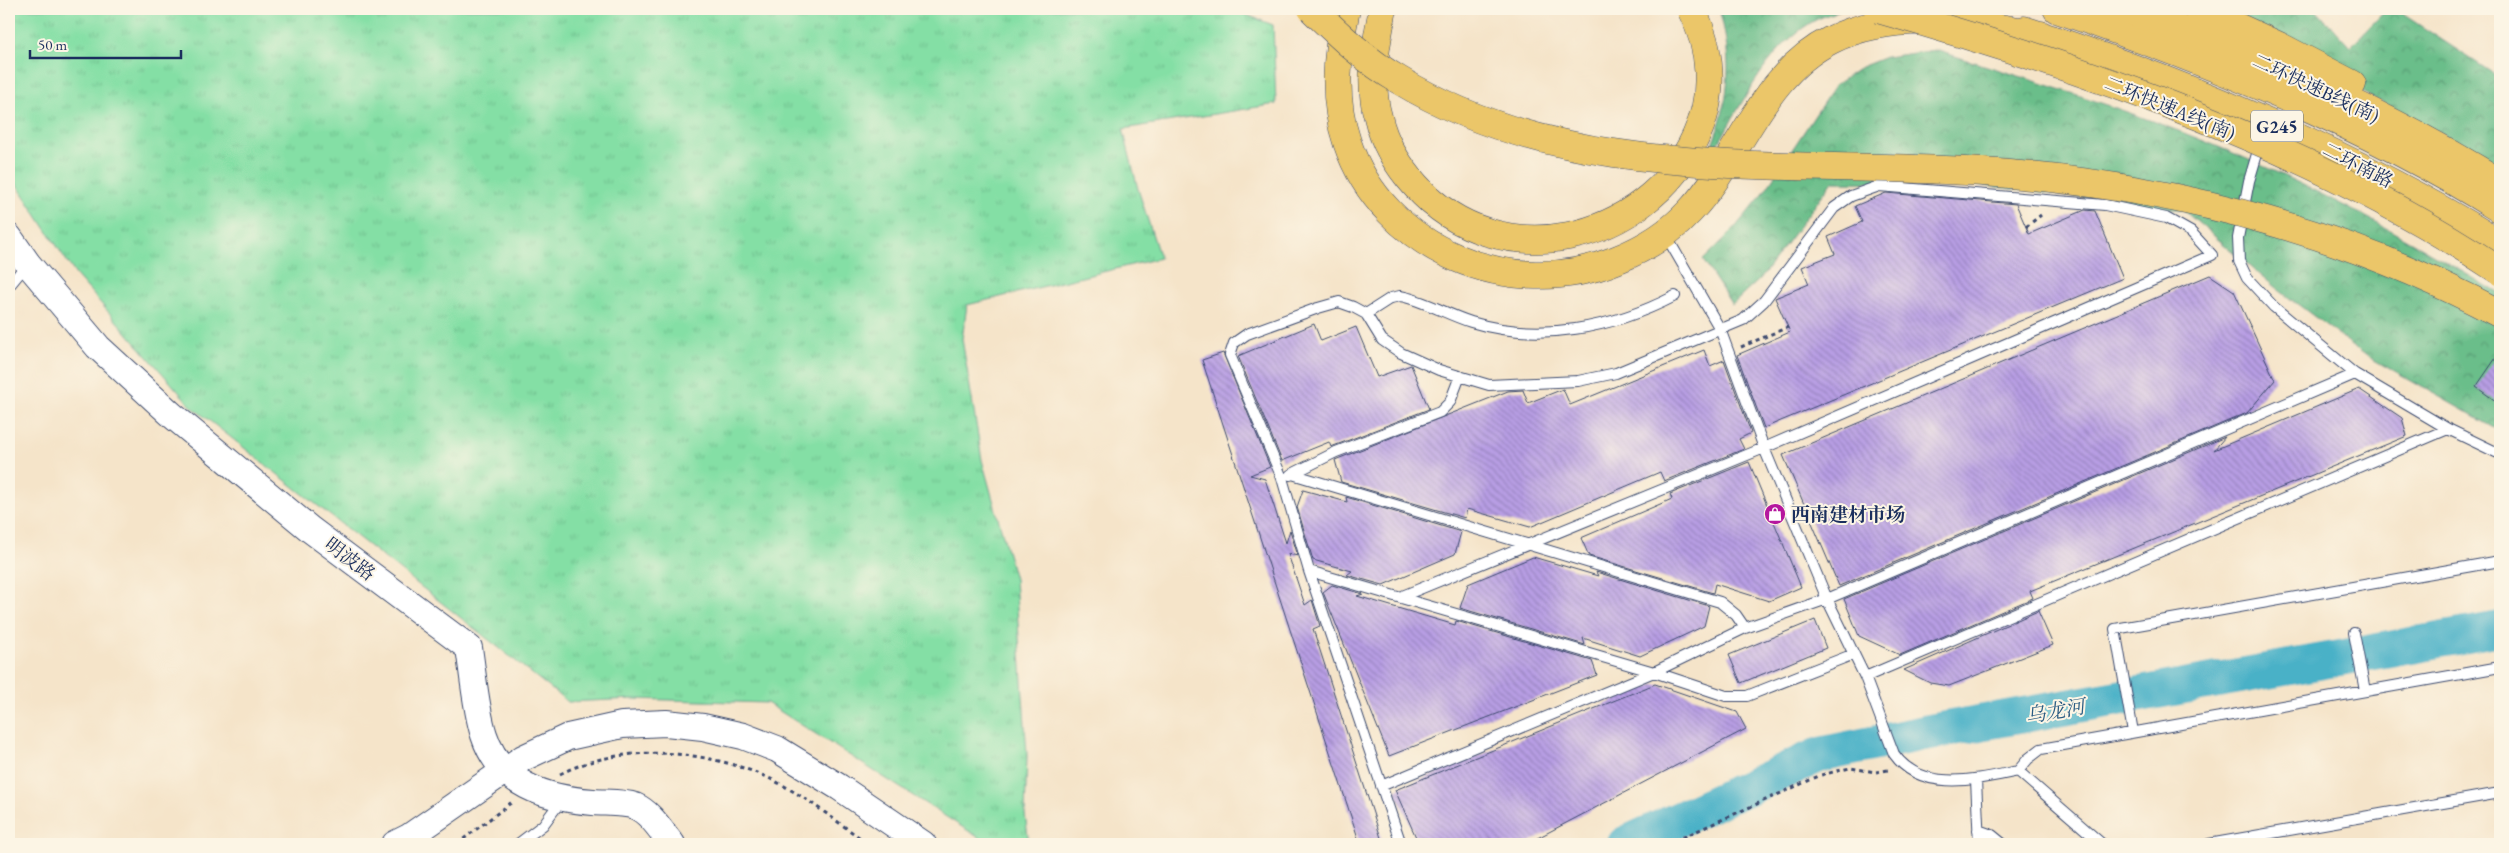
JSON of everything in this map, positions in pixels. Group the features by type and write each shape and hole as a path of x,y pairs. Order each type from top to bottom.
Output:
{"main road":[{"path":"1312,9 1359,52 1397,80 1469,116 1510,130 1584,147 1686,161 1985,172 2069,180 2135,190 2218,208 2316,236 2418,274 2500,314"},
{"path":"1346,9 1339,50 1337,84 1342,123 1347,143 1359,168 1374,192 1395,217 1414,234 1456,259 1478,267 1524,275 1547,275 1593,268 1636,252 1664,234 1690,211 1704,194 1780,81 1806,56 1831,40 1872,26 1913,21 1993,26 2041,35"},
{"path":"1383,9 1374,67 1374,100 1381,131 1396,161 1421,191 1453,217 1488,232 1536,239 1583,233 1619,219 1650,199 1677,171 1700,127 1709,82 1704,38 1691,9"},
{"name":"二环快速A线(南)","path":"1878,9 2074,71 2241,136 2363,192 2451,240 2500,271"},
{"name":"G245","path":"1958,9 2041,35"},
{"name":"二环南路","path":"2057,9 2182,54 2373,172 2500,244"},
{"name":"二环快速B线(南)","path":"2125,9 2238,52 2338,96 2439,147 2500,182"},
{"path":"2198,9 2279,46 2343,79 2409,117 2500,175"},
{"name":"二环南路","path":"2041,35 2152,75 2272,108 2378,141 2500,209"}],"street":[{"name":"明波路","path":"9,237 28,264 98,347 172,415 311,530 469,648 483,734 492,754 516,781 530,788 564,798 633,806 646,812 672,844"},
{"path":"395,844 409,837 523,758 568,737 622,725 666,723 702,727 743,736 777,749 839,787 923,844"}],"lane":[{"path":"2272,108 2249,181 2238,238 2239,261 2248,278 2274,307 2355,374 2448,429 2500,454"},
{"path":"1400,597 1764,448 2212,255 2191,232 2166,218 2114,207 1879,186 1851,196 1834,208 1754,312 1744,320 1616,373 1578,381 1489,385 1401,353 1382,340 1366,314 1339,302 1247,334 1234,343 1230,355 1287,476 1309,571 1401,844"},
{"path":"1664,234 1720,329 1764,448 1827,599 1865,677 1894,754 1902,766 1932,779 1976,780 2018,771 2028,759 2041,749 2500,667"},
{"path":"9,286 28,264"},
{"path":"1366,314 1391,298 1400,296 1410,297 1450,316 1476,324 1529,332 1555,331 1605,324 1653,308 1675,296"},
{"path":"1381,786 1654,672 1745,628 1827,599 2355,374"},
{"path":"1287,476 1336,452 1440,412 1450,402 1460,376"},
{"path":"1865,677 2448,429"},
{"path":"1287,476 1531,544 1720,602 1736,615 1745,628"},
{"path":"2133,732 2115,629 2500,561"},
{"path":"1309,571 1654,672 1726,696 1747,696 1854,654"},
{"path":"2354,633 2365,691"},
{"path":"2018,771 2102,844"},
{"path":"1976,780 1979,844"},
{"path":"2209,844 2500,793"},
{"path":"518,844 543,825 564,798"},
{"path":"1978,830 1992,835 2003,844"}],"path":[{"path":"1729,352 1788,327"},
{"path":"457,844 530,788 574,766 626,755 665,754 698,757 735,765 765,776 869,844"},
{"path":"1668,844 1821,775 1850,768 1876,772 1893,770 1902,766"}],"green space":[{"path":"9,9 1231,9 1273,25 1276,104 1123,129 1138,189 1160,258 967,305 962,339 982,460 1015,579 1027,755 1025,814 1029,844 989,844 767,703 634,699 568,702 192,407 76,275 9,173"},
{"path":"1719,9 1840,10 1812,22 1795,34 1780,49 1742,102 1710,158 1707,156 1721,120 1727,84 1727,47"},
{"path":"2166,9 2315,9 2350,47 2387,9 2395,9 2500,78 2500,164 2350,86"},
{"path":"1935,50 2121,110 2257,163 2377,223 2500,294 2500,431 2367,356 2276,288 2183,210 1970,184 1832,182 1760,279 1732,305 1703,260 1733,230 1762,195 1835,85 1861,67 1886,57"}],"building":[{"path":"1886,193 2016,204 2029,234 2085,210 2095,211 2123,278 1764,428 1737,355 1790,332 1775,298 1809,284 1802,267 1835,254 1828,237 1862,222 1855,206"},
{"path":"2210,275 2234,291 2275,380 2247,413 1839,586 1783,455"},
{"path":"1314,324 1321,341 1356,327 1377,377 1411,365 1429,409 1331,447 1329,442 1282,461 1238,356"},
{"path":"1704,350 1710,366 1724,360 1751,433 1739,439 1744,449 1664,481 1660,472 1530,527 1467,509 1465,518 1341,482 1335,460 1508,391 1523,390 1528,403 1563,389 1570,405"},
{"path":"2500,352 2500,404 2476,387"},
{"path":"1223,353 1270,467 1250,475 1265,479 1286,543 1290,530 1298,556 1288,554 1305,605 1312,600 1320,626 1313,629 1383,844 1360,844 1202,360"},
{"path":"2359,389 2402,418 2407,436 2030,591 2033,598 1900,655 1859,636 1844,599 2225,437 2214,450"},
{"path":"1749,462 1801,587 1769,601 1715,584 1713,593 1589,556 1581,538 1672,499 1670,494"},
{"path":"1303,490 1347,502 1346,497 1461,532 1455,554 1383,585 1347,575 1352,571 1313,560 1297,507"},
{"path":"1533,557 1598,576 1596,572 1709,606 1704,626 1640,656 1583,638 1585,645 1460,608 1468,584"},
{"path":"1332,585 1363,594 1357,596 1455,625 1456,621 1592,661 1597,675 1389,756 1323,592"},
{"path":"2038,611 2053,645 1949,686 1930,683 1904,670"},
{"path":"1815,620 1826,648 1741,683 1729,655"},
{"path":"1655,684 1737,712 1746,729 1526,844 1419,844 1395,790"}],"waterway":[{"name":"乌龙河","path":"1625,844 1819,755 1924,733 2500,629"}],"place":[{"name":"西南建材市场","path":"1775,514"}]}
